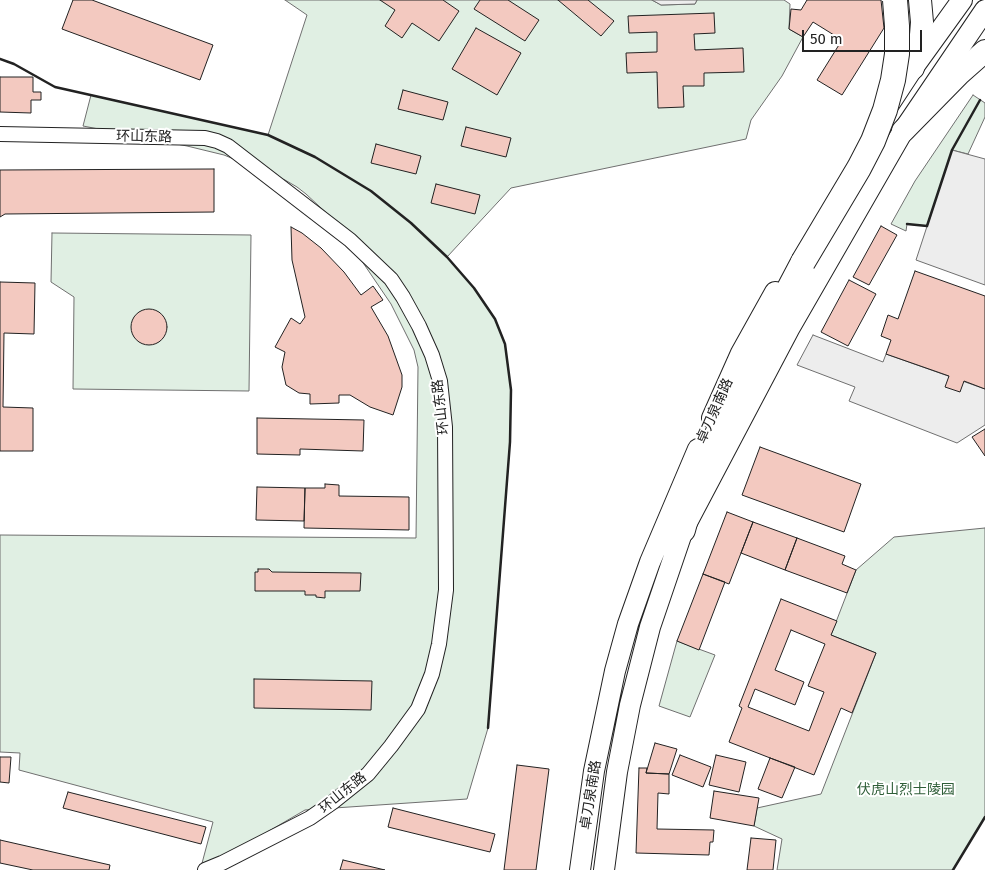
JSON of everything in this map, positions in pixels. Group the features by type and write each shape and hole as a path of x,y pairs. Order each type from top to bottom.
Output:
{"highway":[{"path":"683,530 694,489 723,420 758,346 803,262 873,141 885,110 893,80 897,54 895,0"}],"main road":[{"path":"913,68 921,35 920,0"},
{"name":"卓刀泉南路","path":"580,870 594,772 615,671 638,595 662,531 725,387 758,321 859,150 913,68 962,0"},
{"name":"卓刀泉南路","path":"604,870 619,763 630,705 650,627 683,530 789,329 903,131 985,10"},
{"path":"903,131 959,74 985,51"}],"street":[{"name":"环山东路","path":"0,134 205,138 228,146 350,240 390,279 419,326 432,355 440,381 445,426 446,590 439,644 432,674 418,709 392,746 368,774 333,802 310,818 205,870"}],"green space":[{"path":"285,0 652,0 661,5 695,4 697,0 784,0 790,4 789,29 803,37 782,76 751,120 746,139 511,188 447,257 474,288 495,319 505,344 511,390 510,442 488,728 467,799 305,810 221,859 201,867 213,822 19,770 20,753 0,752 0,535 416,538 418,367 414,350 391,304 334,220 297,187 285,180 224,155 83,126 91,95 268,135 307,15"},
{"path":"973,95 985,103 985,117 968,154 952,150 927,226 907,224 906,231 891,224 915,181"},
{"path":"52,233 251,235 249,391 73,389 74,297 51,282"},
{"name":"伏虎山烈士陵园","path":"985,528 985,817 953,870 777,870 782,839 754,826 757,808 821,794 876,653 831,635 856,570 894,537"},
{"path":"677,641 715,655 690,717 659,706"}],"shaded area":[{"path":"652,0 697,0 695,4 661,5"},
{"path":"952,150 985,159 985,285 916,260"},
{"path":"813,335 883,362 886,354 985,389 985,425 957,443 849,401 855,387 797,365"}],"building":[{"path":"73,0 92,0 213,45 200,80 62,29"},
{"path":"380,0 443,0 459,11 439,41 412,23 402,38 385,26 395,10"},
{"path":"480,0 508,0 539,20 525,41 474,9"},
{"path":"558,0 588,0 614,21 601,36"},
{"path":"807,0 881,0 884,28 842,95 817,80 842,40 813,22 803,37 789,29 791,9 801,10"},
{"path":"714,13 715,33 694,34 695,50 743,48 744,72 704,73 704,86 683,86 684,107 658,108 657,72 627,73 626,53 657,52 657,32 629,33 628,16"},
{"path":"476,28 521,53 497,95 452,69"},
{"path":"0,77 33,77 33,92 41,92 41,100 31,100 31,113 0,112"},
{"path":"403,90 448,102 443,120 398,109"},
{"path":"466,127 511,138 506,157 461,146"},
{"path":"376,144 421,156 416,174 371,163"},
{"path":"214,169 214,212 5,214 0,217 0,170"},
{"path":"436,184 480,195 475,214 431,203"},
{"path":"881,226 897,235 869,285 853,277"},
{"path":"291,227 321,248 344,272 361,295 373,286 383,300 371,307 388,336 402,375 402,387 393,415 370,407 350,395 339,395 339,403 310,404 310,394 299,393 286,385 282,367 285,352 275,347 291,318 300,324 305,317 292,260"},
{"path":"915,271 985,296 985,389 964,381 960,392 945,387 949,376 886,354 891,340 881,336 888,315 898,319"},
{"path":"849,280 876,294 848,346 821,332"},
{"path":"0,282 35,283 34,334 4,333 3,407 33,408 33,451 0,451"},
{"path":"149,309 162,314 167,327 162,340 149,345 136,340 131,327 136,314"},
{"path":"257,418 364,420 363,451 300,449 300,455 257,454"},
{"path":"985,429 985,456 972,437"},
{"path":"760,447 861,484 844,532 742,495"},
{"path":"325,484 339,485 339,496 409,497 409,530 304,528 305,488 325,488"},
{"path":"257,487 305,488 304,521 256,520"},
{"path":"727,512 753,522 729,584 703,574"},
{"path":"753,522 797,538 785,570 741,553"},
{"path":"797,538 845,556 842,564 856,570 847,593 785,570"},
{"path":"258,569 269,569 272,572 361,573 360,591 325,591 325,598 316,597 316,595 305,595 305,591 255,591 255,572 258,572"},
{"path":"703,574 725,582 699,650 677,641"},
{"path":"781,599 837,621 831,635 876,653 852,713 841,708 814,775 729,742 742,708 739,706","holes":["791,630 825,644 808,686 824,692 809,731 748,707 755,689 795,705 804,682 775,670"]},
{"path":"254,679 372,681 371,710 254,708"},
{"path":"655,743 677,749 669,774 646,773"},
{"path":"680,755 711,767 703,787 672,775"},
{"path":"716,755 746,762 739,792 709,785"},
{"path":"0,757 11,757 9,783 0,782"},
{"path":"770,758 795,767 782,798 758,789"},
{"path":"517,765 549,769 536,870 504,870"},
{"path":"639,768 647,768 646,773 669,774 669,794 658,793 657,829 714,830 713,842 710,842 709,855 636,853"},
{"path":"714,791 759,798 754,826 710,818"},
{"path":"68,792 206,827 201,844 63,808"},
{"path":"393,808 495,834 490,852 388,827"},
{"path":"751,838 776,840 773,870 747,870"},
{"path":"0,840 110,865 109,870 33,870 0,863"},
{"path":"343,860 385,870 340,870"}],"wall":[{"path":"0,59 14,64 55,87 268,135 315,157 371,191 411,223 447,257 474,288 495,319 505,344 511,390 510,442 488,728"},
{"path":"907,224 927,226 952,150 980,100"},
{"path":"953,870 985,817"}]}
